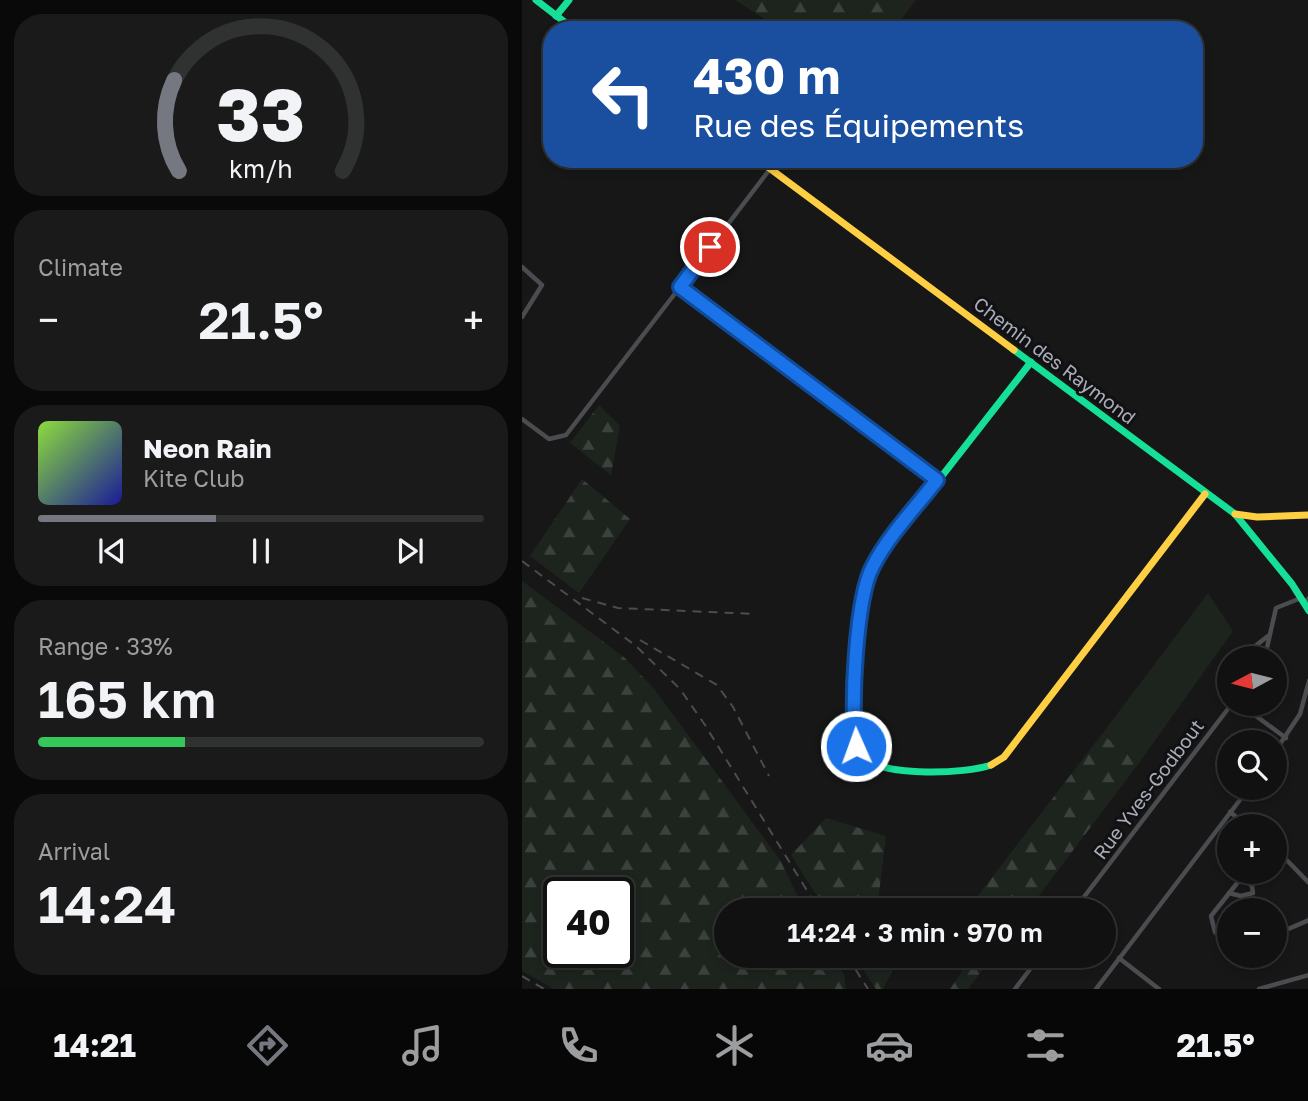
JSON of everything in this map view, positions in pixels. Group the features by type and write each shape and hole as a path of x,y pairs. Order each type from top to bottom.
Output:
{"street":[{"path":"536,0 563,21"},
{"path":"556,16 569,0"},
{"path":"522,419 549,439 566,435 770,169"},
{"name":"Chemin des Raymond","path":"770,169 1235,514 1305,603"},
{"path":"522,267 540,281 539,294 522,317"},
{"path":"680,287 937,480"},
{"path":"1031,362 874,563 866,584 856,695 855,738 860,755 880,766 948,773 978,771 1004,757 1205,494"},
{"path":"1235,514 1257,517 1308,515"},
{"path":"1268,636 1254,647 1257,655 1266,652 1276,608 1305,603"},
{"path":"1287,736 1300,714 1308,681"},
{"name":"Rue Yves-Godbout","path":"1083,898 1231,705 1241,705 1275,730"},
{"path":"1096,989 1240,800"},
{"path":"1287,861 1308,883"},
{"path":"1226,898 1236,884"},
{"path":"1229,893 1241,896 1253,893 1249,884"},
{"path":"1217,912 1211,921 1217,935"},
{"path":"1287,929 1308,920"},
{"path":"1119,958 1159,989"},
{"path":"1015,989 1031,968"},
{"path":"1259,989 1308,975"}],"green space":[{"path":"735,0 916,0 900,21 768,21"},
{"path":"599,405 620,426 611,475 570,443"},
{"path":"582,479 630,519 579,593 530,556"},
{"path":"522,581 625,658 655,690 780,860 799,898 714,898 714,968 840,968 844,974 846,989 554,989 522,971"},
{"path":"1208,593 1233,631 1222,646 1217,646 1217,653 1139,763 1102,734"},
{"path":"1102,734 1139,763 1037,898 976,898"},
{"path":"826,818 886,836 878,898 818,898 791,855"},
{"path":"862,968 894,968 883,989 876,989"},
{"path":"964,968 984,968 968,989 950,989"}],"railway":[{"path":"522,561 636,646 680,689 812,898"},
{"path":"582,598 618,608 755,614"},
{"path":"640,640 717,685 733,707 769,776"},
{"path":"855,968 868,989"},
{"path":"522,976 544,989"}],"traffic: fast":[{"path":"536,0 563,21"},
{"path":"556,16 569,0"},
{"path":"1014,350 1235,514 1292,584 1309,611"},
{"path":"991,765 945,772 907,771 875,764 861,754 855,738 863,595 874,563 1031,362"}],"traffic: slow":[{"path":"769,168 1014,350"},
{"path":"991,765 1004,757 1205,494"},
{"path":"1235,514 1257,517 1309,515"}],"route":[{"path":"710,247 680,287 937,480 869,573 863,595 856,695 856,746"}]}
